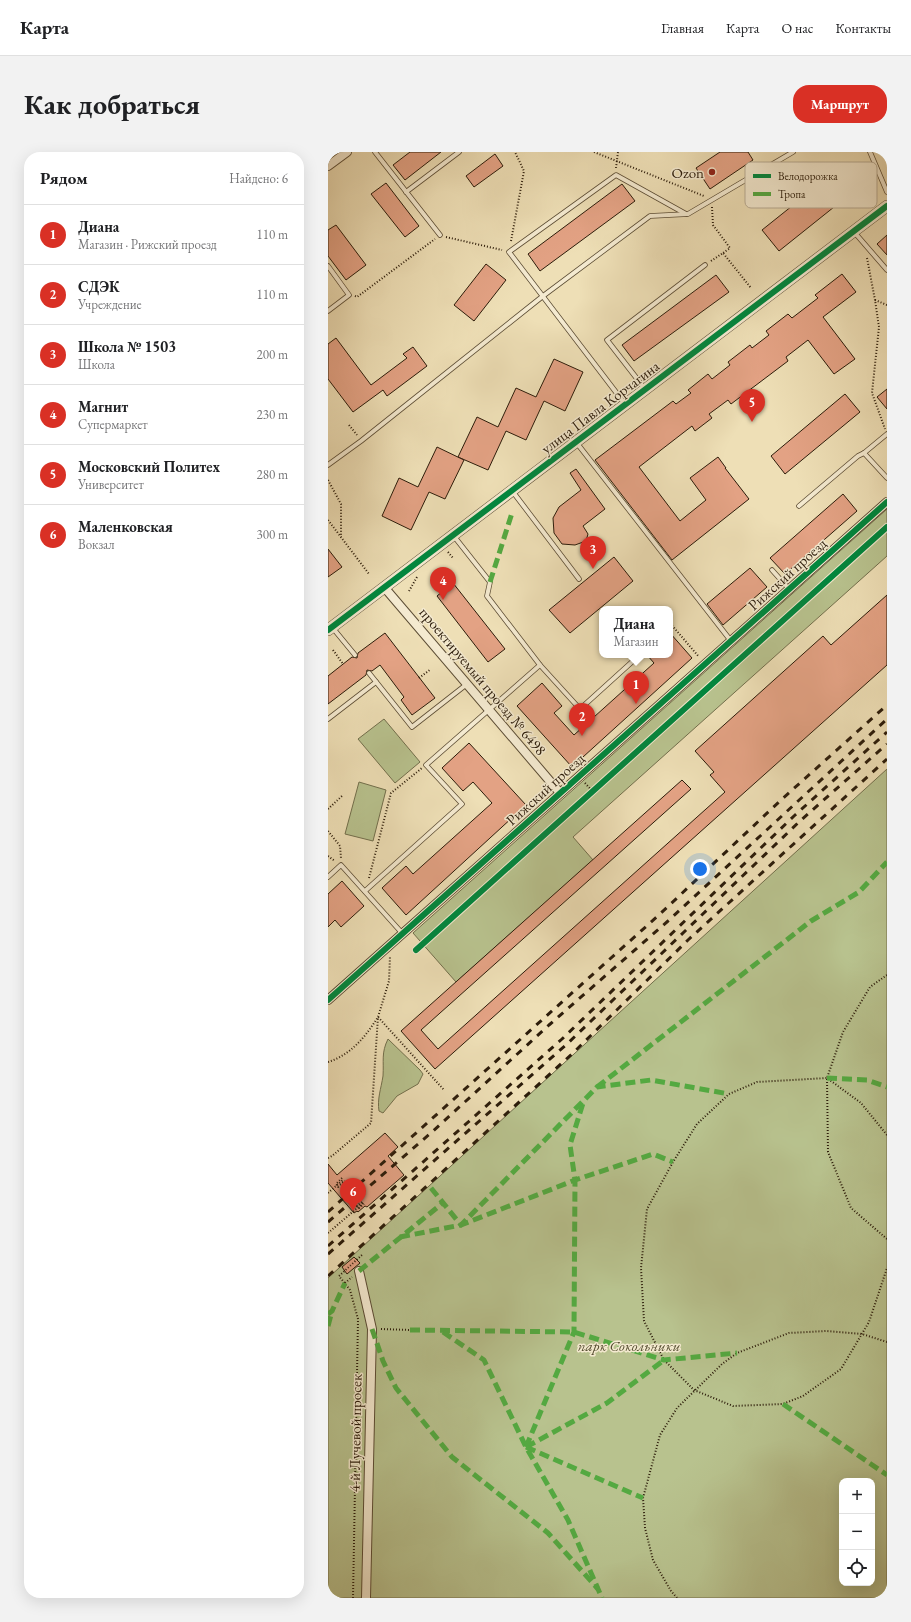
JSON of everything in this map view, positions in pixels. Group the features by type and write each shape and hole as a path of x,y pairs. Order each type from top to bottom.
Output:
{"street":[{"path":"328,166 347,152"},
{"name":"улица Павла Корчагина","path":"330,628 887,206"},
{"name":"Рижский проезд","path":"328,1000 887,502"},
{"name":"проектируемый проезд № 6498","path":"384,587 560,793"},
{"name":"4-й Лучевой просек","path":"359,1271 372,1329 366,1598"}],"lane":[{"path":"375,152 440,235"},
{"path":"406,192 459,152"},
{"path":"776,162 793,152"},
{"path":"870,152 874,162"},
{"path":"877,168 887,192"},
{"path":"626,404 509,252 616,175 688,214"},
{"path":"328,465 543,296 650,216 688,214 745,180"},
{"path":"853,231 887,270"},
{"path":"328,266 349,295 328,311"},
{"path":"645,390 608,340 705,266"},
{"path":"799,506 858,456 864,453 887,434"},
{"path":"576,442 731,641"},
{"path":"864,453 887,478"},
{"path":"512,490 579,579"},
{"path":"453,535 490,582 486,596 540,665 580,709 633,661 634,658"},
{"path":"772,570 789,590"},
{"path":"330,628 355,655"},
{"path":"365,891 462,804 426,765 540,665"},
{"path":"369,673 412,727 467,684"},
{"path":"328,719 376,682"},
{"path":"328,877 342,865 403,934"}],"path":[{"path":"349,295 357,297 440,235 509,252 524,171 515,152"},
{"path":"594,152 712,199 713,225 730,248 705,266"},
{"path":"616,175 618,152"},
{"path":"864,244 879,327 872,393 887,434"},
{"path":"723,253 751,288"},
{"path":"875,300 887,305"},
{"path":"349,425 361,440"},
{"path":"328,480 341,504 341,537"},
{"path":"328,520 369,574"},
{"path":"673,626 700,658"},
{"path":"333,650 343,664"},
{"path":"419,678 431,669"},
{"path":"365,891 391,793 426,765"},
{"path":"583,781 593,793"},
{"path":"586,796 593,793 598,786"},
{"path":"328,809 342,796"},
{"path":"328,831 340,846 342,865"},
{"path":"328,1158 371,1123 378,1017 389,981 390,955"},
{"path":"887,975 870,987 843,1032 827,1078 828,1152 851,1208 887,1239"},
{"path":"328,1062 346,1053 365,1037 378,1017"},
{"path":"378,1017 444,1090"},
{"path":"887,1135 861,1103 827,1078 757,1082 729,1094 696,1124 647,1209 641,1268 644,1321 664,1360 694,1390 733,1406 783,1404 803,1396 841,1369 869,1322 887,1268"},
{"path":"328,1193 337,1185 336,1184 343,1180"},
{"path":"328,1233 363,1203"},
{"path":"345,1270 339,1276 350,1290 358,1319 353,1598"},
{"path":"358,1328 410,1330"},
{"path":"677,1598 671,1591 653,1560 644,1528 643,1498 660,1435 677,1408 722,1364 737,1353 789,1333 826,1331 862,1334 887,1342"}],"green space":[{"path":"887,509 887,556 573,837 593,860 456,982 413,933"},
{"path":"384,719 420,762 395,783 358,739"},
{"name":"парк Сокольники","path":"887,769 887,1598 328,1598 328,1278"},
{"path":"359,782 386,790 373,841 345,834"},
{"path":"388,1039 423,1074 418,1084 397,1096 383,1113 379,1111 378,1102 383,1076 384,1053"}],"building":[{"path":"410,152 441,152 405,180 393,165"},
{"path":"720,152 748,152 753,160 750,162 745,162 745,165 710,189 696,168"},
{"path":"495,154 503,166 474,187 466,176"},
{"path":"386,183 419,226 405,237 371,194"},
{"path":"622,184 635,201 540,271 528,254"},
{"path":"790,208 833,208 779,251 762,230"},
{"path":"336,225 366,265 346,280 328,256 328,230"},
{"path":"887,235 887,255 877,244"},
{"path":"486,264 506,280 474,321 454,305"},
{"path":"842,274 856,292 823,317 855,359 834,374 808,340 786,357 788,361 731,404 728,400 709,414 712,418 695,431 692,426 639,467 680,521 706,500 690,478 718,457 749,499 672,560 595,460 673,401 676,404 691,393 688,390 708,374 712,379 730,365 728,362 750,345 752,348 769,335 766,331 788,314 792,318 818,298 815,295"},
{"path":"716,275 729,292 634,361 622,345"},
{"path":"336,338 371,385 407,358 403,354 413,347 427,366 387,396 383,390 353,412 328,379 328,344"},
{"path":"554,359 583,372 565,411 544,401 526,440 506,431 488,470 458,457 477,417 498,427 516,388 536,397"},
{"path":"887,389 887,409 877,397"},
{"path":"845,394 860,412 785,474 771,456"},
{"path":"437,447 464,460 445,499 429,492 411,530 382,516 399,478 418,487"},
{"path":"576,469 605,509 583,526 588,534 586,541 575,545 562,544 554,533 553,518 559,507 581,490 570,473"},
{"path":"843,494 857,511 785,574 770,558"},
{"path":"328,549 342,567 328,577"},
{"path":"614,557 633,581 603,606 599,606 599,609 570,633 549,610"},
{"path":"750,568 767,587 723,625 707,604"},
{"path":"453,583 505,649 488,662 437,596"},
{"path":"887,595 887,665 435,1069 401,1031 682,780 691,789 421,1030 438,1049 725,792 710,775 714,772 695,751 823,636 831,645"},
{"path":"385,633 435,698 412,715 401,700 404,697 380,665 372,671 367,670 366,675 328,704 328,676 352,657 357,658 358,653"},
{"path":"673,636 692,658 572,767 517,706 542,683 562,706 554,713 574,735 654,663 650,658 673,658"},
{"path":"469,743 526,805 406,915 382,888 406,866 413,874 492,803 473,782 463,791 442,768"},
{"path":"342,881 364,906 341,927 335,920 328,927 328,894"},
{"path":"385,1133 398,1147 388,1156 404,1175 367,1207 365,1206 358,1212 357,1211 354,1213 328,1183 328,1164 337,1175"},
{"path":"354,1257 360,1263 347,1274 342,1267"}],"railway":[{"path":"328,1212 660,914 781,800 887,705"},
{"path":"328,1222 432,1132 549,1025 668,921 887,719"},
{"path":"328,1246 562,1039 794,816 887,732"},
{"path":"328,1254 567,1044 800,821 887,744"},
{"path":"328,1276 573,1053 688,940 887,759"}],"marked path":[{"path":"490,582 512,513"},
{"path":"597,1087 811,921 859,892 887,862"},
{"path":"827,1078 867,1080 887,1087"},
{"path":"431,1188 461,1225 597,1087 651,1080 729,1094"},
{"path":"526,1447 574,1332 575,1180 570,1145 583,1103"},
{"path":"400,1237 461,1225 575,1180 653,1154 673,1162"},
{"path":"359,1271 444,1202"},
{"path":"328,1314 332,1311 345,1283"},
{"path":"328,1326 332,1311"},
{"path":"372,1329 383,1361 396,1388 452,1457 548,1533 598,1589"},
{"path":"410,1330 574,1332 664,1360 737,1353"},
{"path":"443,1332 484,1360 526,1447 568,1520 602,1598"},
{"path":"526,1447 607,1403 664,1360"},
{"path":"783,1404 887,1475"},
{"path":"526,1447 643,1498"}],"cycle path":[{"path":"328,630 887,206"},
{"path":"328,1000 887,502"},
{"path":"416,950 887,527"}],"place":[{"name":"Ozon","path":"712,172"},
{"name":"Московский Политех","path":"752,422"},
{"name":"Школа № 1503","path":"593,569"},
{"name":"Магнит","path":"443,600"},
{"name":"Диана","path":"636,704"},
{"name":"СДЭК","path":"582,736"},
{"name":"Маленковская","path":"353,1211"}]}
